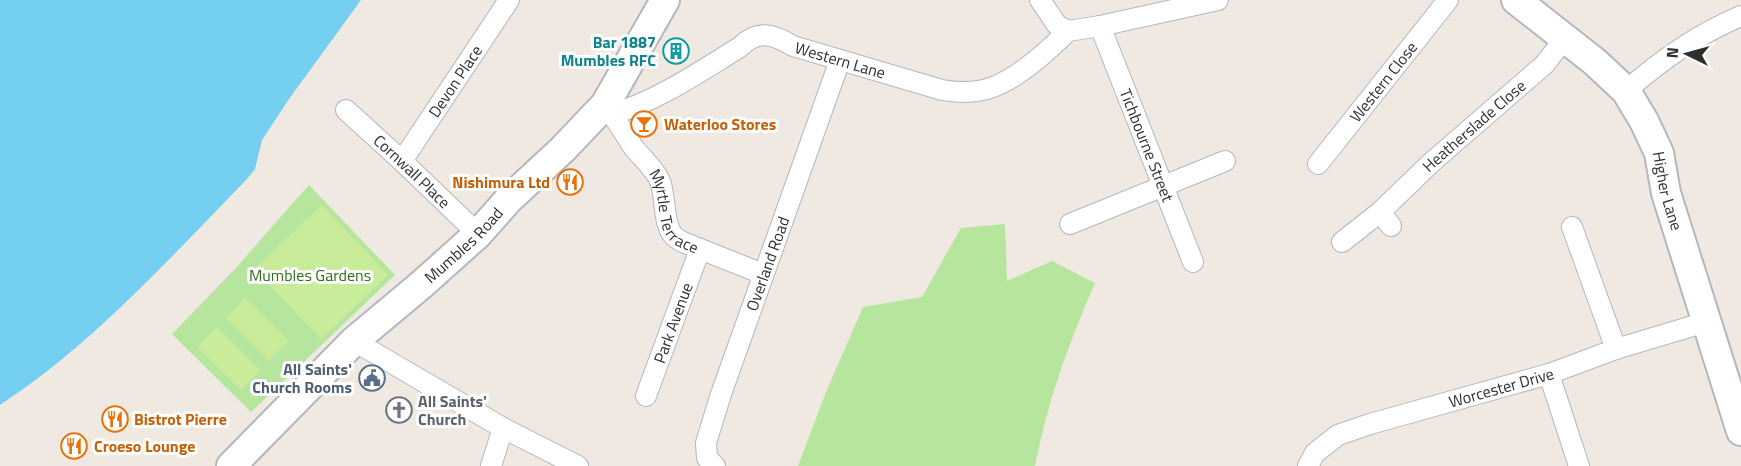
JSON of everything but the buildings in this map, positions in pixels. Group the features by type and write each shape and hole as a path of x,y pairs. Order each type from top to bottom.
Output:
{"main road":[{"name":"Mumbles Road","path":"231,466 354,341 478,234 508,200 609,109 665,0"},
{"name":"Higher Lane","path":"1516,0 1595,62 1626,91 1644,121 1659,153 1666,193 1741,431"}],"street":[{"name":"Devon Place","path":"402,161 509,0"},
{"path":"1040,0 1057,25 1068,31 1218,0"},
{"name":"Western Close","path":"1318,164 1448,0"},
{"path":"1626,91 1656,65 1696,38 1741,16"},
{"name":"Tichbourne Street","path":"1100,26 1192,262"},
{"name":"Western Lane","path":"609,109 637,107 740,47 747,39 759,35 777,36 793,46 942,90 973,92 993,87 1013,77 1068,31"},
{"name":"Heatherslade Close","path":"1342,242 1385,219 1432,162 1545,64 1564,39"},
{"name":"Overland Road","path":"716,466 707,458 706,443 720,396 840,60"},
{"name":"Myrtle Terrace","path":"609,109 659,180 668,228 673,236 763,274"},
{"name":"Cornwall Place","path":"346,111 478,234"},
{"path":"1070,224 1224,161"},
{"path":"1572,227 1616,349"},
{"name":"Park Avenue","path":"646,396 700,249"},
{"name":"Worcester Drive","path":"1308,466 1315,453 1338,435 1549,374 1616,349 1706,322"},
{"path":"354,341 503,428 578,466"},
{"path":"1549,374 1579,466"},
{"path":"491,466 503,428"}],"green space":[{"name":"Mumbles Gardens","path":"309,185 395,275 251,412 172,334 234,270"},
{"path":"322,205 388,275 321,339 254,269"},
{"path":"1005,224 1007,281 1052,261 1095,283 1060,373 1035,466 798,466 826,392 863,307 922,297 961,228"},
{"path":"245,298 289,341 269,361 226,318"},
{"path":"217,327 260,370 241,390 197,347"}],"water":[{"path":"0,0 361,0 262,140 255,169 247,179 130,299 67,355 0,405"}],"place":[{"name":"Bar 1887 Mumbles RFC","path":"676,51"},
{"name":"Waterloo Stores","path":"644,124"},
{"name":"Nishimura Ltd","path":"570,182"},
{"name":"All Saints' Church Rooms","path":"372,378"},
{"name":"All Saints' Church","path":"399,410"},
{"name":"Bistrot Pierre","path":"115,419"},
{"name":"Croeso Lounge","path":"74,446"}]}
